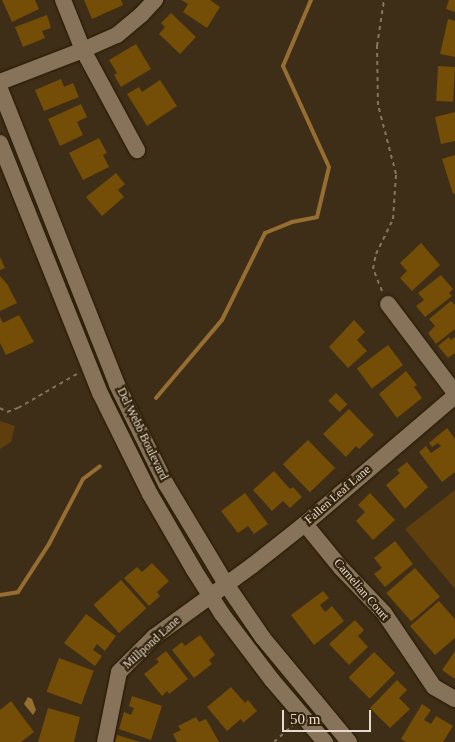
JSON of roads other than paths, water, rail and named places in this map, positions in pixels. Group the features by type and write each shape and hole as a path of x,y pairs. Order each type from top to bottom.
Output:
{"street":[{"path":"63,0 83,50 137,150"},
{"path":"0,82 117,35 141,16 155,0"},
{"name":"Del Webb Boulevard","path":"0,89 117,385 218,590 248,650 325,742"},
{"name":"Del Webb Boulevard","path":"0,143 89,367 150,494 218,590 349,742"},
{"path":"388,304 455,395"},
{"name":"Fallen Leaf Lane","path":"218,590 305,524 455,395"},
{"name":"Carnelian Court","path":"305,524 341,568 384,612 434,687 455,699"},
{"name":"Millpond Lane","path":"105,742 119,672 154,638 218,590"}],"waterway":[{"path":"156,398 222,320 265,233 292,222 317,217 329,167 283,66 311,0"},
{"path":"0,595 18,592 49,544 83,479 100,466"}]}
